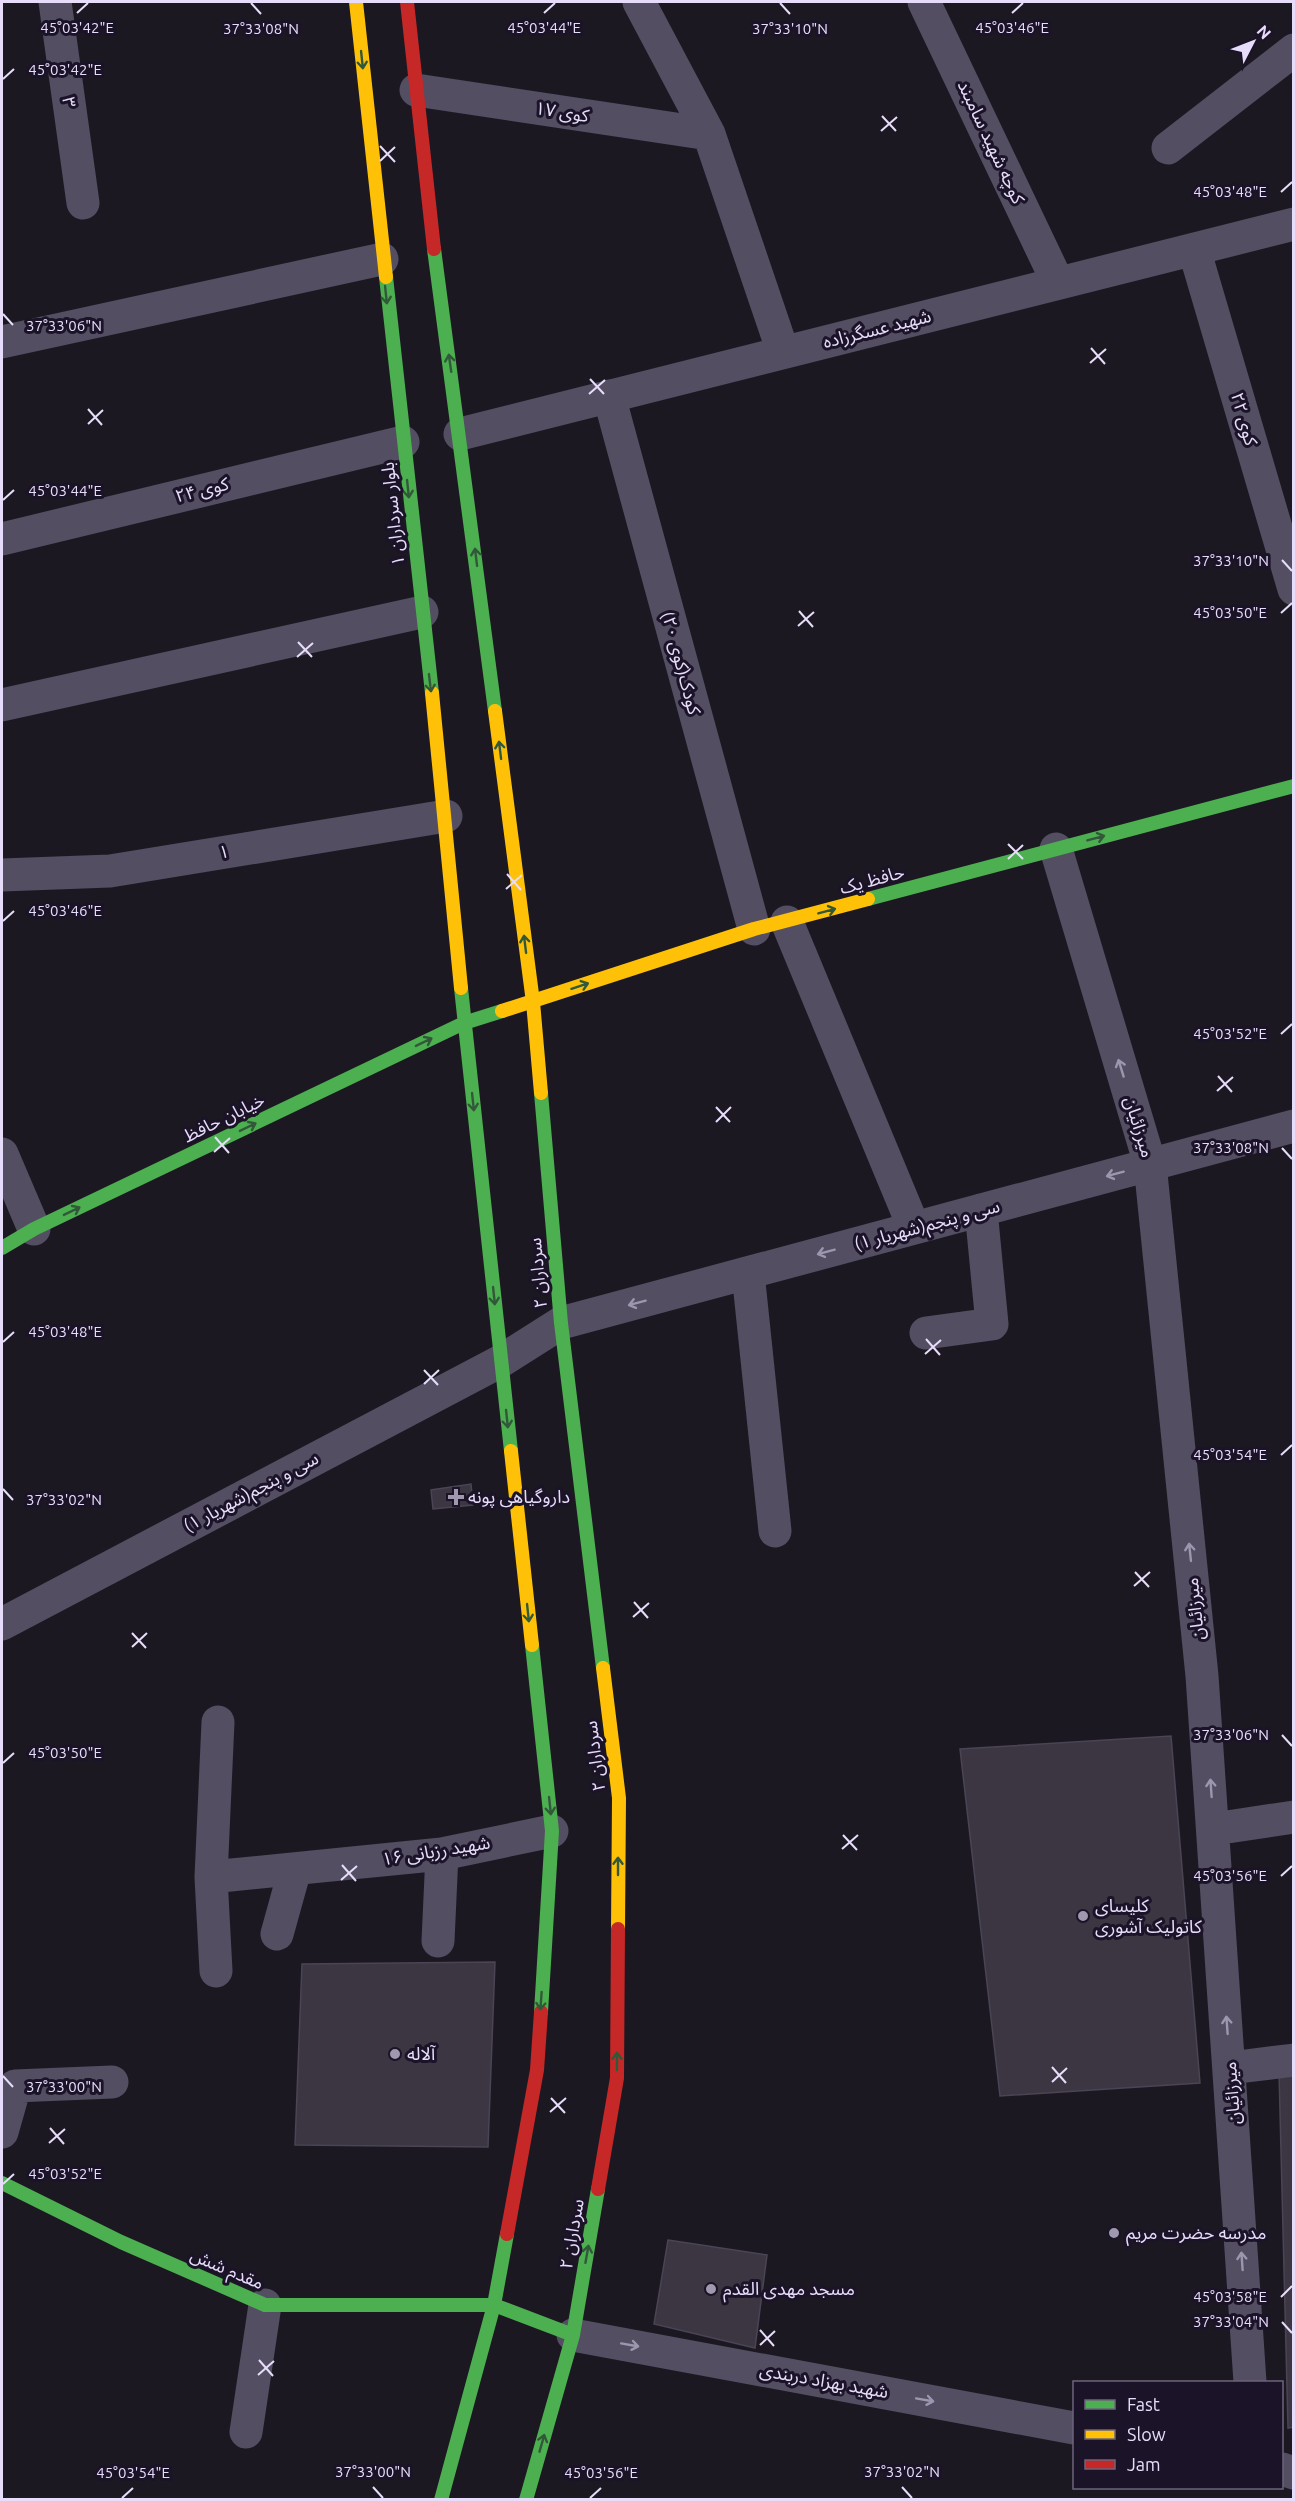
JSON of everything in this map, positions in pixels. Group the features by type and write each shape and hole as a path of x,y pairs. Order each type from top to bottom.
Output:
{"main road":[{"name":"بلوار سرداران ۱","path":"356,2 382,259 446,816 464,1023"},
{"path":"407,2 426,186 533,1002"},
{"name":"حافظ یک","path":"464,1023 754,929 1293,786"},
{"name":"سرداران ۲","path":"526,2499 573,2335 616,2078 619,1798 561,1323 533,1002"},
{"path":"441,2499 494,2305 537,2070 552,1831 464,1023"},
{"name":"خیابان حافظ","path":"2,1248 34,1229 464,1023"},
{"name":"مقدم شش","path":"2,2183 120,2242 266,2305 494,2305"},
{"path":"494,2305 573,2335"}],"street":[{"name":"۳","path":"55,2 83,203"},
{"path":"639,2 709,134 783,352"},
{"name":"کوچه شهید سامبند","path":"924,2 1058,283"},
{"path":"1168,148 1293,50"},
{"name":"کوی ۱۷","path":"416,90 709,134"},
{"name":"شهید عسگرزاده","path":"460,434 1293,224"},
{"name":"کوی ۲۲","path":"1194,249 1293,589"},
{"path":"2,342 382,259"},
{"name":"کودک(کوی ۲۰)","path":"609,396 754,929"},
{"name":"کوی ۲۴","path":"2,539 403,442"},
{"path":"2,705 422,612"},
{"name":"۱","path":"2,875 110,871 446,816"},
{"name":"میرزائیان","path":"1056,849 1150,1164 1202,1676 1250,2381"},
{"path":"787,922 914,1228"},
{"name":"سی و پنجم(شهریار ۱)","path":"2,1624 501,1360 561,1323 1293,1126"},
{"path":"2,1154 34,1229"},
{"path":"926,1333 992,1324 981,1210"},
{"path":"748,1273 775,1531"},
{"path":"216,1971 211,1877 218,1722"},
{"path":"1214,1829 1293,1818"},
{"name":"شهید رزبانی ۱۶","path":"211,1877 442,1854 552,1831"},
{"path":"438,1941 442,1854"},
{"path":"277,1934 295,1869"},
{"path":"1230,2068 1293,2060"},
{"path":"2,2132 15,2086 112,2082"},
{"path":"246,2432 266,2305"},
{"name":"شهید بهزاد دربندی","path":"573,2335 1073,2427"}],"building":[{"path":"471,1484 473,1505 433,1509 431,1490"},
{"name":"کلیسای کاتولیک آشوری","path":"1171,1736 1200,2083 1000,2096 960,1749"},
{"name":"آلاله","path":"495,1962 488,2147 295,2145 302,1964"},
{"path":"1294,2071 1294,2427 1288,2428 1279,2072"},
{"name":"مسجد مهدی القدم","path":"668,2240 767,2255 755,2348 654,2324"}],"traffic: fast":[{"path":"434,249 495,711"},
{"path":"386,277 432,693"},
{"path":"868,899 1294,786"},
{"path":"461,988 511,1451"},
{"path":"2,1248 34,1229 464,1023 502,1011"},
{"path":"541,1093 561,1323 603,1668"},
{"path":"532,1645 552,1831 541,2012"},
{"path":"2,2183 121,2242 265,2305 494,2305 573,2335"},
{"path":"526,2500 573,2335 598,2189"},
{"path":"441,2500 494,2305 507,2234"}],"traffic: slow":[{"path":"356,2 386,277"},
{"path":"432,693 461,988"},
{"path":"495,711 533,1002 541,1093"},
{"path":"502,1011 754,929 868,899"},
{"path":"511,1451 532,1645"},
{"path":"603,1668 619,1798 618,1929"}],"traffic: jam":[{"path":"407,2 434,249"},
{"path":"598,2189 617,2078 618,1929"},
{"path":"507,2234 537,2070 541,2012"}],"place":[{"name":"داروگیاهی پونه","path":"456,1497"},
{"name":"کلیسای کاتولیک آشوری","path":"1083,1916"},
{"name":"آلاله","path":"395,2054"},
{"name":"مدرسه حضرت مریم","path":"1114,2233"},
{"name":"مسجد مهدی القدم","path":"711,2289"}]}
